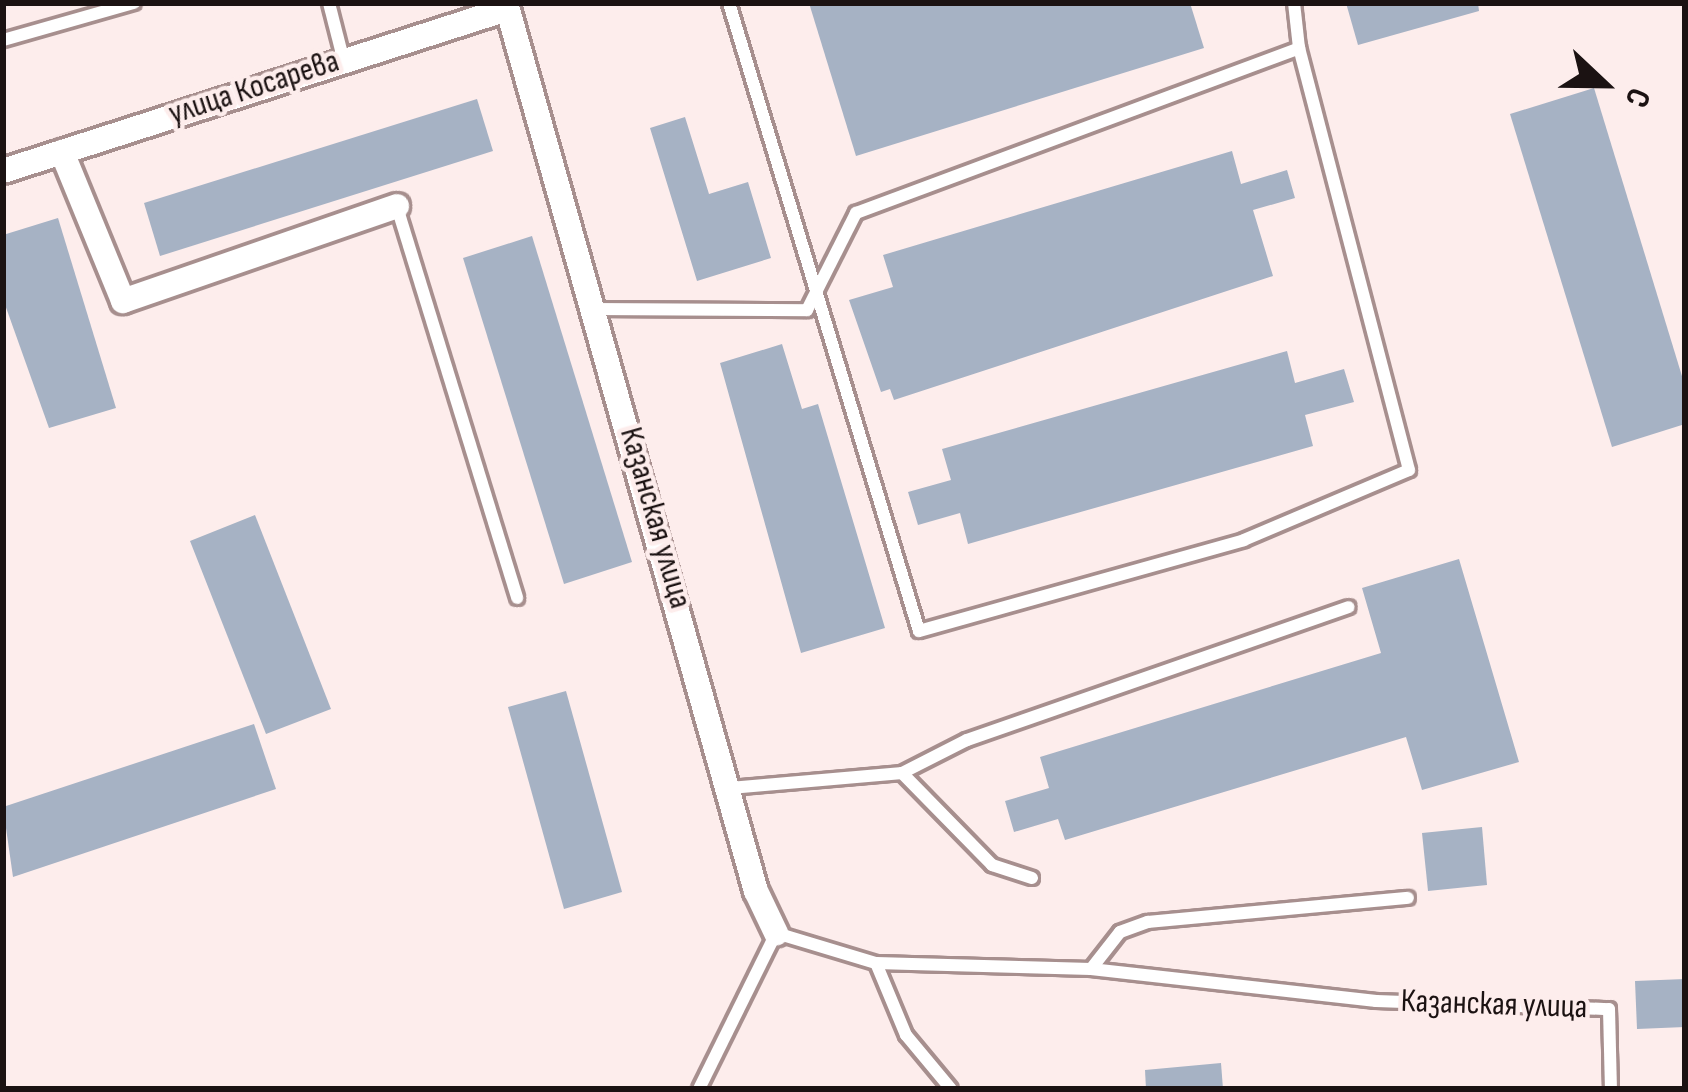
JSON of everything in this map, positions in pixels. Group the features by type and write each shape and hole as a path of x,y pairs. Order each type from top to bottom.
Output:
{"street":[{"name":"улица Косарева","path":"3,171 507,6"},
{"name":"Казанская улица","path":"507,6 730,788 776,933"},
{"path":"62,152 124,301 397,206"}],"lane":[{"path":"3,40 134,3"},
{"path":"329,3 344,58"},
{"path":"729,3 919,631 1244,540 1409,470 1300,48 1294,3"},
{"path":"596,309 807,310 856,213 1300,48"},
{"path":"397,206 517,598"},
{"path":"730,788 902,773 967,740 1349,607"},
{"path":"902,773 992,866 1032,878"},
{"path":"1091,969 1120,932 1148,922 1408,898"},
{"path":"699,1089 776,933"},
{"name":"Казанская улица","path":"776,933 876,963 1091,969 1376,1000 1610,1009 1612,1089"},
{"path":"876,963 906,1035 951,1089"}],"building":[{"path":"809,3 1190,3 1204,48 856,156"},
{"path":"1346,3 1478,3 1479,11 1358,45"},
{"path":"1594,88 1685,386 1685,424 1612,447 1510,114"},
{"path":"477,99 493,151 160,256 144,203"},
{"path":"685,117 709,194 748,182 771,258 697,281 650,128"},
{"path":"1232,151 1241,184 1287,170 1295,198 1253,210 1273,276 894,400 890,389 881,392 849,300 893,287 883,255"},
{"path":"58,218 116,408 49,428 3,299 3,235"},
{"path":"532,236 632,562 564,584 463,258"},
{"path":"782,344 802,409 818,404 885,628 801,653 720,363"},
{"path":"1287,351 1295,383 1344,369 1354,402 1305,415 1313,446 968,544 960,513 918,525 908,492 951,480 942,449"},
{"path":"255,515 331,709 266,734 190,541"},
{"path":"1459,559 1519,762 1422,790 1406,737 1065,840 1058,819 1014,832 1005,801 1049,788 1040,757 1381,653 1362,588"},
{"path":"566,691 622,892 564,909 508,707"},
{"path":"254,724 276,789 13,877 3,807"},
{"path":"1482,827 1487,885 1428,891 1422,833"},
{"path":"1685,979 1685,1027 1637,1029 1635,981"},
{"path":"1221,1063 1223,1089 1146,1089 1145,1070"}]}
